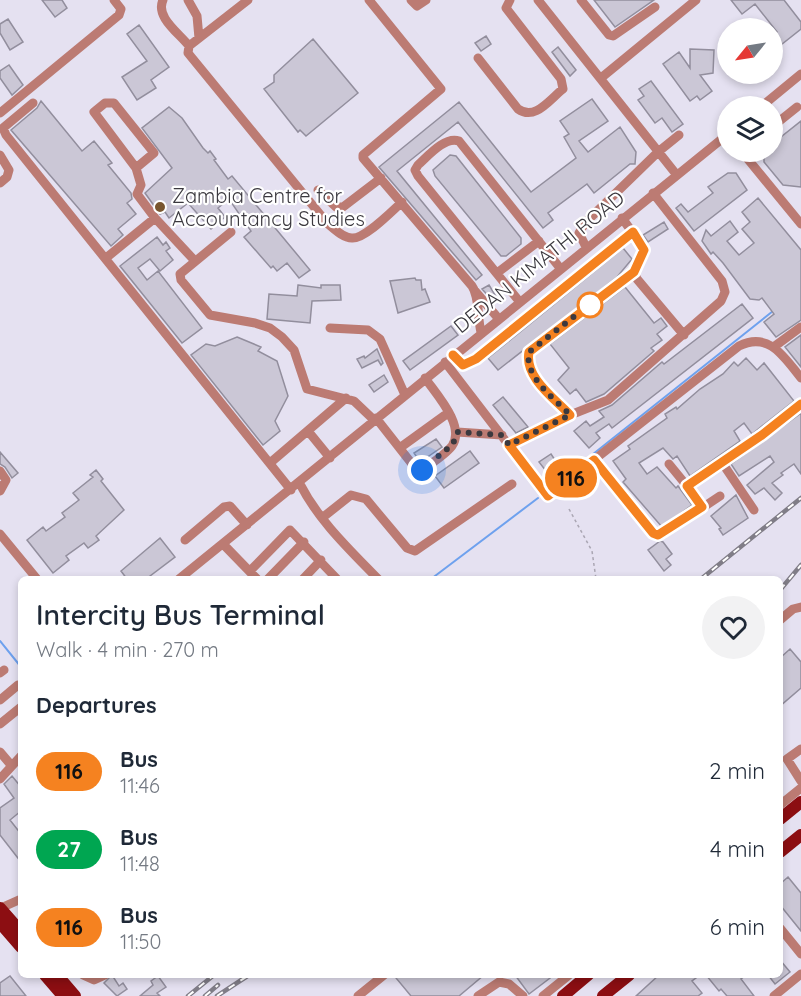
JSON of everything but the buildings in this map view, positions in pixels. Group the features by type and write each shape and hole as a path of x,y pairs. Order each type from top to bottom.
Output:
{"main road":[{"path":"783,817 801,802"},
{"path":"783,850 801,835"},
{"path":"0,908 18,929"},
{"path":"2,926 18,944"},
{"path":"48,978 63,996"},
{"path":"60,978 75,996"},
{"path":"562,996 578,978"},
{"path":"603,996 625,978"}],"street":[{"path":"0,113 119,15 121,9 114,0"},
{"path":"163,0 160,7 162,16 189,46"},
{"path":"188,0 197,16 199,38"},
{"path":"248,0 189,46 188,53 328,224 340,234 352,238 363,235 402,202"},
{"path":"369,0 441,89 363,155 498,318"},
{"path":"411,0 417,6 426,0"},
{"path":"478,58 518,109 525,114 534,114 563,89 561,79 506,8 510,0"},
{"path":"538,0 676,174"},
{"path":"581,0 609,35 613,36 655,7"},
{"path":"601,78 696,0"},
{"path":"776,96 800,78"},
{"path":"33,102 6,123 3,128 6,135 291,490"},
{"path":"136,168 154,153 114,104 105,103 94,112 136,168 141,185 137,194 154,212 155,218 195,261"},
{"path":"783,117 797,107"},
{"path":"586,247 579,233 581,228 658,152 679,135"},
{"path":"519,301 416,170 418,165 446,142 454,139 459,141 560,268"},
{"name":"DEDAN KIMATHI ROAD","path":"183,576 300,484 449,358 717,142"},
{"path":"0,155 9,170 7,177 0,183"},
{"path":"749,162 801,224"},
{"path":"318,190 336,207 343,207 381,178"},
{"path":"509,445 570,415 608,400 721,301 725,292 722,281 653,193"},
{"path":"106,258 155,218"},
{"path":"570,415 532,374 527,362 529,352 634,272 644,250 622,218"},
{"path":"231,232 180,274 181,280 204,310 210,315 270,328 294,350 307,389 346,398 362,407 401,447 416,469 422,470 453,444 457,432 448,413 425,378"},
{"path":"449,358 463,365 476,359 633,232"},
{"path":"497,273 539,241"},
{"path":"634,272 684,335"},
{"path":"552,275 562,288"},
{"path":"475,291 476,316 481,332"},
{"path":"775,346 801,327"},
{"path":"330,328 368,330 380,339 405,395"},
{"path":"449,358 509,445 548,496 739,346 748,342 761,341 775,346 801,378"},
{"path":"270,463 346,398"},
{"path":"687,486 723,464 801,404"},
{"path":"401,447 448,413"},
{"path":"308,431 330,458"},
{"path":"457,432 502,435"},
{"path":"594,460 653,533 662,535 720,496"},
{"path":"669,464 702,507"},
{"path":"723,464 754,510"},
{"path":"0,471 6,480 0,491"},
{"path":"300,484 322,518 375,576"},
{"path":"322,518 351,495 366,499 407,548 415,551 512,484"},
{"path":"185,540 224,507 230,506 235,509 248,525"},
{"path":"250,571 290,530 334,576"},
{"path":"0,534 35,576"},
{"path":"271,576 304,542"},
{"path":"223,544 254,576"},
{"path":"306,576 321,560"},
{"path":"783,617 793,609 801,607"},
{"path":"0,700 18,685"},
{"path":"0,724 18,709"},
{"path":"801,749 788,759 801,781"},
{"path":"0,752 11,765"},
{"path":"0,779 18,759"},
{"path":"783,803 801,788"},
{"path":"0,908 18,900"},
{"path":"783,932 801,954"},
{"path":"774,996 801,974"},
{"path":"358,996 380,978"},
{"path":"543,996 561,982 575,978"},
{"path":"478,996 500,982 509,984 523,996"}],"path":[{"path":"569,509 592,551 596,576"}],"waterway":[{"path":"573,470 773,311"},
{"path":"435,576 538,498"},
{"path":"0,641 18,663"}],"railway":[{"path":"705,576 801,498"},
{"path":"783,586 801,565"},
{"path":"188,996 210,978"},
{"path":"217,996 244,978"},
{"path":"205,996 218,985"}],"bus line":[{"name":"116","path":"453,355 463,365 476,359 633,232 644,250 635,265 634,272 529,352 527,362 532,374 570,415 549,423 509,445 548,496 594,460 653,533 658,535 662,535 702,507 687,486 723,464 801,404"}],"place":[{"name":"Zambia Centre for Accountancy Studies","path":"160,207"}],"route":[{"path":"422,470 445,453 453,444 457,432 502,435 509,445 549,423 570,415 532,374 527,362 529,352 595,300 590,305"}]}
